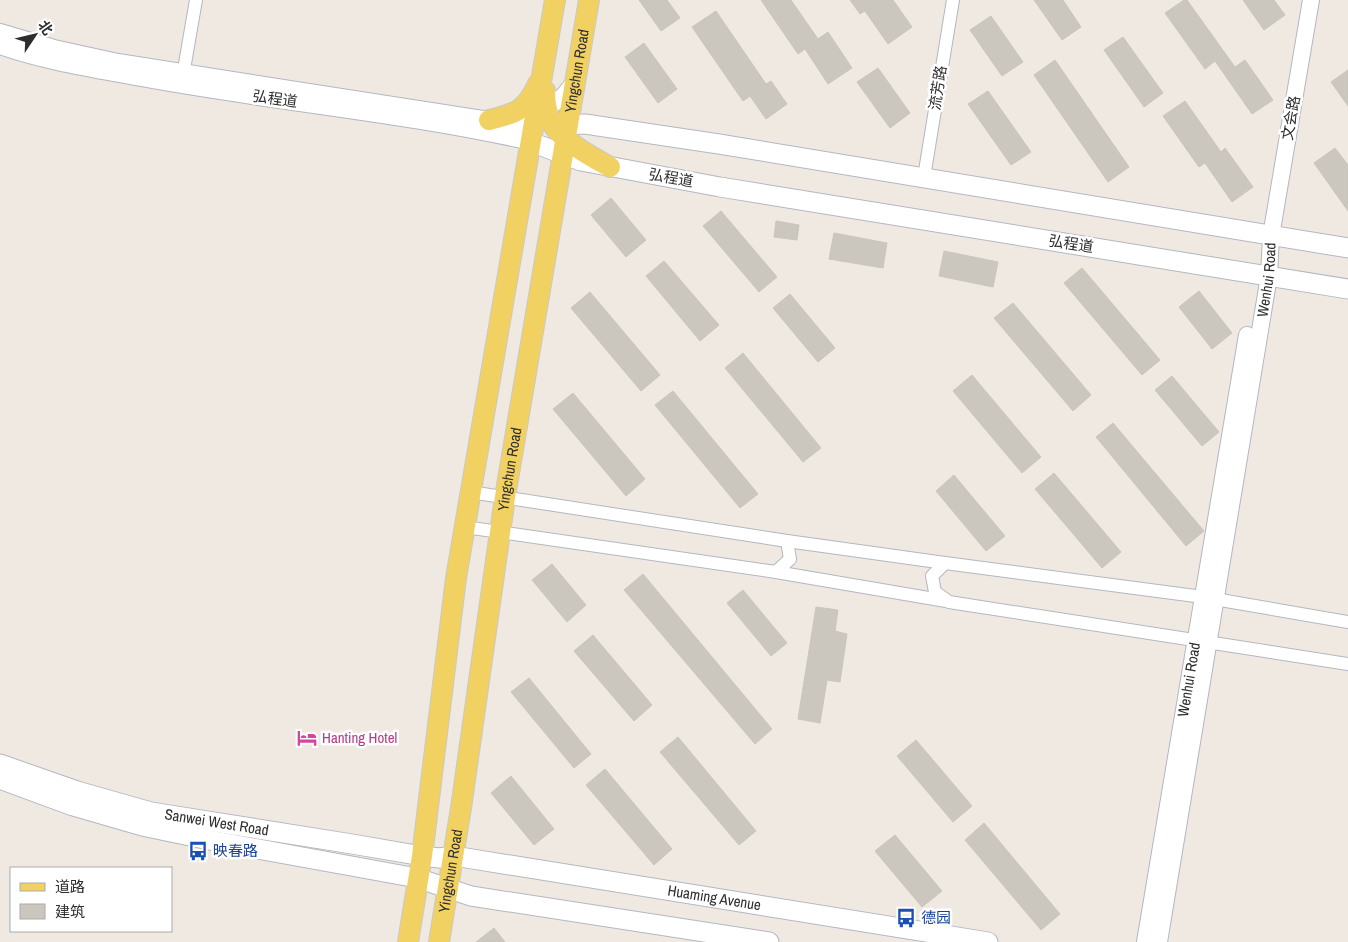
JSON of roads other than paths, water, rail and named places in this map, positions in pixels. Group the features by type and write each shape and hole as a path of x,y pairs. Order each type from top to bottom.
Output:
{"main road":[{"name":"Yingchun Road","path":"408,942 432,883 482,667 505,497 547,129 544,71 555,0"},
{"name":"Yingchun Road","path":"439,942 432,883 438,857 456,578 470,492 547,129 575,81 590,0"},
{"path":"489,126 521,110 532,97 544,71"},
{"path":"575,81 578,102 582,108 593,119 614,128"},
{"name":"弘程道","path":"547,129 585,124 614,128 924,177 1348,248"},
{"path":"547,129 610,167"},
{"name":"弘程道","path":"610,167 739,190 1348,289"},
{"name":"Sanwei West Road","path":"0,764 77,791 151,812 438,857"},
{"name":"Sanwei West Road","path":"0,779 73,806 142,826 432,883"},
{"name":"Huaming Avenue","path":"438,857 988,942"},
{"path":"432,883 471,896 769,942"}],"street":[{"path":"183,79 196,0"},
{"name":"流芳路","path":"924,177 953,0"},
{"name":"文会路","path":"1271,236 1311,0"},
{"name":"弘程道","path":"0,32 54,48 183,79"},
{"name":"弘程道","path":"0,46 73,66 183,79 489,126 547,129"},
{"name":"Wenhui Road","path":"1145,942 1202,640 1271,236"},
{"path":"470,492 787,541 1209,598 1348,622"},
{"path":"465,527 776,572 949,602 1348,664"},
{"path":"776,572 790,559 787,541"},
{"path":"945,562 932,576 935,592 949,602"},
{"name":"Wenhui Road","path":"1159,942 1202,640"}],"place":[{"name":"Hanting Hotel","path":"307,738"},
{"name":"映春路","path":"198,851"},
{"name":"德园","path":"906,918"}]}
